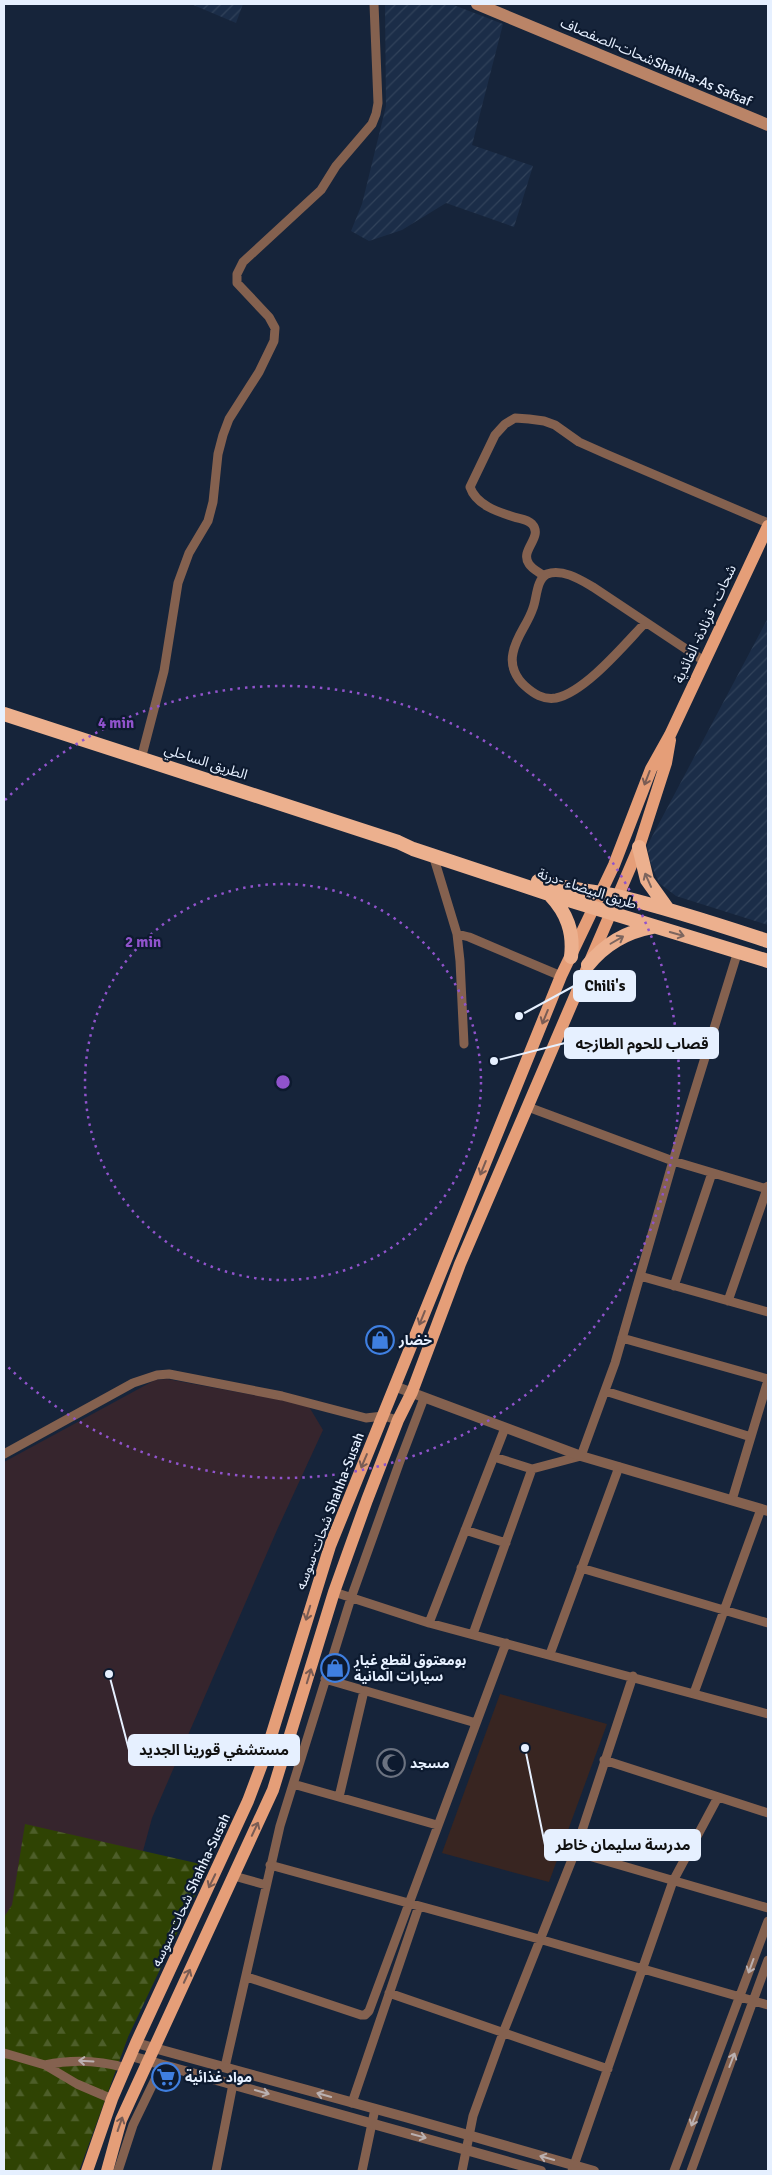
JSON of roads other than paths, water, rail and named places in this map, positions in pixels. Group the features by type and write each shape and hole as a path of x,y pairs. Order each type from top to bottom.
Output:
{"highway":[{"name":"الطريق الساحلي","path":"4,714 398,842"},
{"name":"طريق البيضاء -درنة","path":"398,842 433,849 561,888 619,896 667,908 768,941"},
{"name":"طريق البيضاء -درنة","path":"398,842 611,914 768,961"},
{"path":"639,847 647,880 667,908"},
{"path":"549,894 557,902 569,922 572,939 571,956"},
{"path":"588,965 601,950 617,939 628,933 654,927"}],"main road":[{"name":"شحات-الصفصافShahha-As Safsaf","path":"477,4 768,125"},
{"name":"شحات - قرنادة- الفائدية","path":"670,735 768,524"},
{"path":"107,2171 121,2120 275,1783 348,1548 398,1420 412,1392 460,1264 639,847 666,763 670,735"},
{"name":"شحات-سوسه Shahha-Susah","path":"87,2171 112,2099 136,2043 248,1801 265,1756 330,1546 394,1386 562,976 614,866 651,768 670,735"}],"street":[{"path":"142,758 164,671 178,583 189,552 208,520 213,502 218,454 223,435 229,419 259,372 274,341 275,328 269,317 237,283 237,274 243,262 321,190 336,166 372,124 378,103 374,4"},
{"path":"544,576 528,563 527,552 536,530 533,525 528,520 500,513 490,508 477,499 470,487 495,435 505,424 515,418 544,421 555,425 579,442 768,524"},
{"path":"645,623 600,670 569,694 554,698 535,695 516,675 512,666 512,654 515,643 533,609 540,581 544,576 558,572 576,578 704,661"},
{"path":"433,855 457,934 464,1044"},
{"path":"457,934 562,976"},
{"path":"581,1456 622,1338 738,951"},
{"path":"528,1107 674,1161 767,1188 728,1301"},
{"path":"674,1286 712,1172"},
{"path":"640,1276 768,1312"},
{"path":"622,1338 768,1379 732,1500"},
{"path":"4,1454 109,1395 144,1378 163,1374 182,1375 282,1396 366,1418 383,1416 398,1420"},
{"path":"394,1386 581,1456 765,1510 724,1610 694,1694"},
{"path":"605,1391 751,1438"},
{"path":"225,2067 247,1977 270,1865 325,1679 351,1598 424,1398"},
{"path":"429,1623 505,1428"},
{"path":"494,1457 532,1469 581,1456"},
{"path":"550,1654 619,1467"},
{"path":"473,1634 532,1469"},
{"path":"465,1530 506,1543"},
{"path":"582,1568 768,1622"},
{"path":"334,1592 429,1623 768,1714"},
{"path":"247,1977 365,2014 372,2004 506,1643"},
{"path":"462,2171 472,2116 539,1939 575,1852 632,1676"},
{"path":"325,1679 476,1724"},
{"path":"340,1797 364,1691"},
{"path":"604,1760 768,1813"},
{"path":"294,1784 437,1825"},
{"path":"572,2168 673,1881 718,1797"},
{"path":"575,1852 768,1908"},
{"path":"270,1865 539,1939 768,2005"},
{"path":"234,1876 266,1885"},
{"path":"352,2103 419,1906"},
{"path":"674,2171 768,1921"},
{"path":"691,2171 768,1960"},
{"path":"389,1994 608,2069"},
{"path":"136,2043 468,2135 572,2168 594,2171"},
{"path":"4,2053 45,2065 77,2084 112,2099"},
{"path":"45,2065 61,2061 148,2061 541,2171"},
{"path":"118,2171 133,2125 162,2064"},
{"path":"216,2171 234,2084"},
{"path":"362,2171 376,2109"}],"place":[{"name":"Chili's","path":"519,1016"},
{"name":"قصاب للحوم الطازجه","path":"494,1061"},
{"name":"خضار","path":"380,1340"},
{"name":"بومعتوق لقطع غيار سيارات المانية","path":"335,1668"},
{"name":"مستشفي قورينا الجديد","path":"109,1674"},
{"name":"مدرسة سليمان خاطر","path":"525,1748"},
{"name":"مسجد","path":"391,1763"},
{"name":"مواد غذائية","path":"166,2077"}]}
